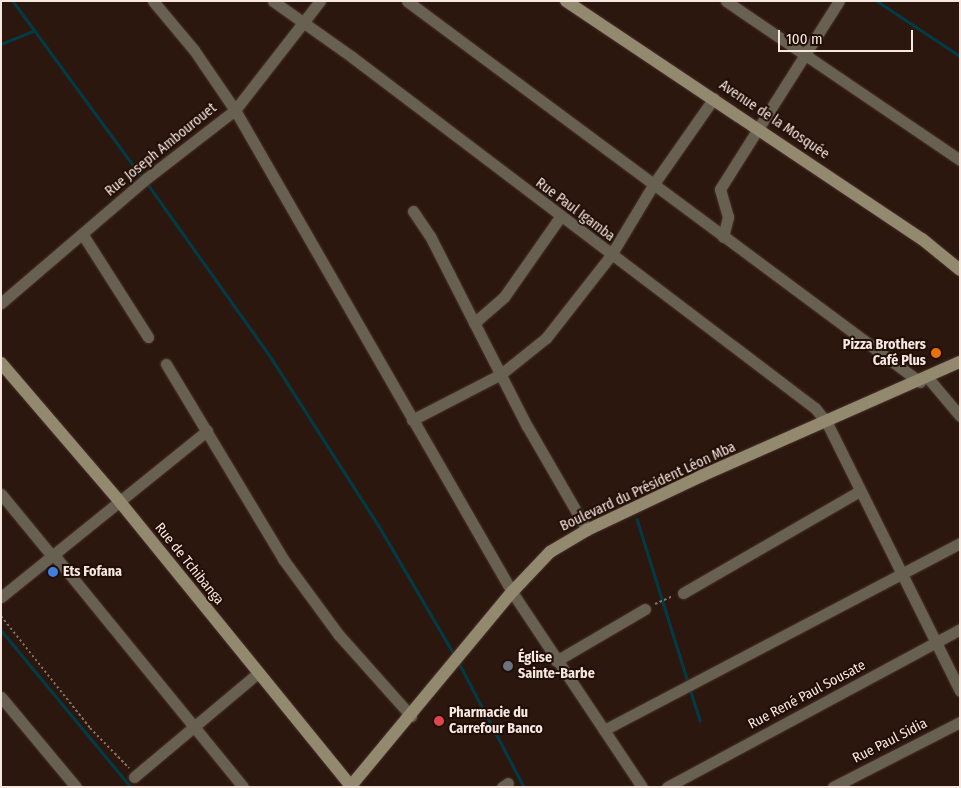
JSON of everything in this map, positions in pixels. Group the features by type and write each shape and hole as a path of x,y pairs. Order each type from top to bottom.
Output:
{"street":[{"path":"153,1 194,50 235,110 512,592 556,662 642,787"},
{"name":"Rue Paul Igamba","path":"273,1 302,24 352,57 611,256 815,408 827,423 934,643 960,691"},
{"name":"Rue Joseph Ambourouet","path":"1,303 144,181 235,110 320,1"},
{"path":"408,1 723,237 924,380 960,416"},
{"name":"Avenue de la Mosquée","path":"566,1 760,128 922,238 960,270"},
{"path":"726,1 960,160"},
{"path":"723,237 728,217 720,189 840,1"},
{"path":"412,420 501,374 546,338 611,256 653,185 714,98"},
{"path":"413,211 430,236 501,374 587,530"},
{"path":"474,323 504,297 560,217"},
{"path":"83,234 148,337"},
{"name":"Boulevard du Président Léon Mba","path":"351,786 512,592 550,552 587,530 924,380 960,362"},
{"name":"Rue de Tchibanga","path":"1,363 120,502 351,786"},
{"path":"166,364 283,558 338,634 411,716"},
{"path":"1,597 207,431"},
{"path":"677,595 860,491"},
{"path":"1,494 195,726 243,787"},
{"path":"604,730 960,543"},
{"path":"556,662 645,609"},
{"name":"Rue René Paul Sousate","path":"667,787 960,629"},
{"path":"135,776 258,674"},
{"path":"1,697 76,787"},
{"name":"Rue Paul Sidia","path":"833,787 960,722"}],"path":[{"path":"657,603 677,595"},
{"path":"1,616 90,728 135,776"}],"waterway":[{"path":"13,1 142,177"},
{"path":"877,1 960,56"},
{"path":"1,44 34,31"},
{"path":"147,183 272,359 379,526 454,654"},
{"path":"637,519 688,682"},
{"path":"1,630 131,787"},
{"path":"459,663 524,787"},
{"path":"690,689 700,720"}],"place":[{"name":"Pizza Brothers Café Plus","path":"936,353"},
{"name":"Ets Fofana","path":"53,572"},
{"name":"Église Sainte-Barbe","path":"508,666"},
{"name":"Pharmacie du Carrefour Banco","path":"439,721"}]}
